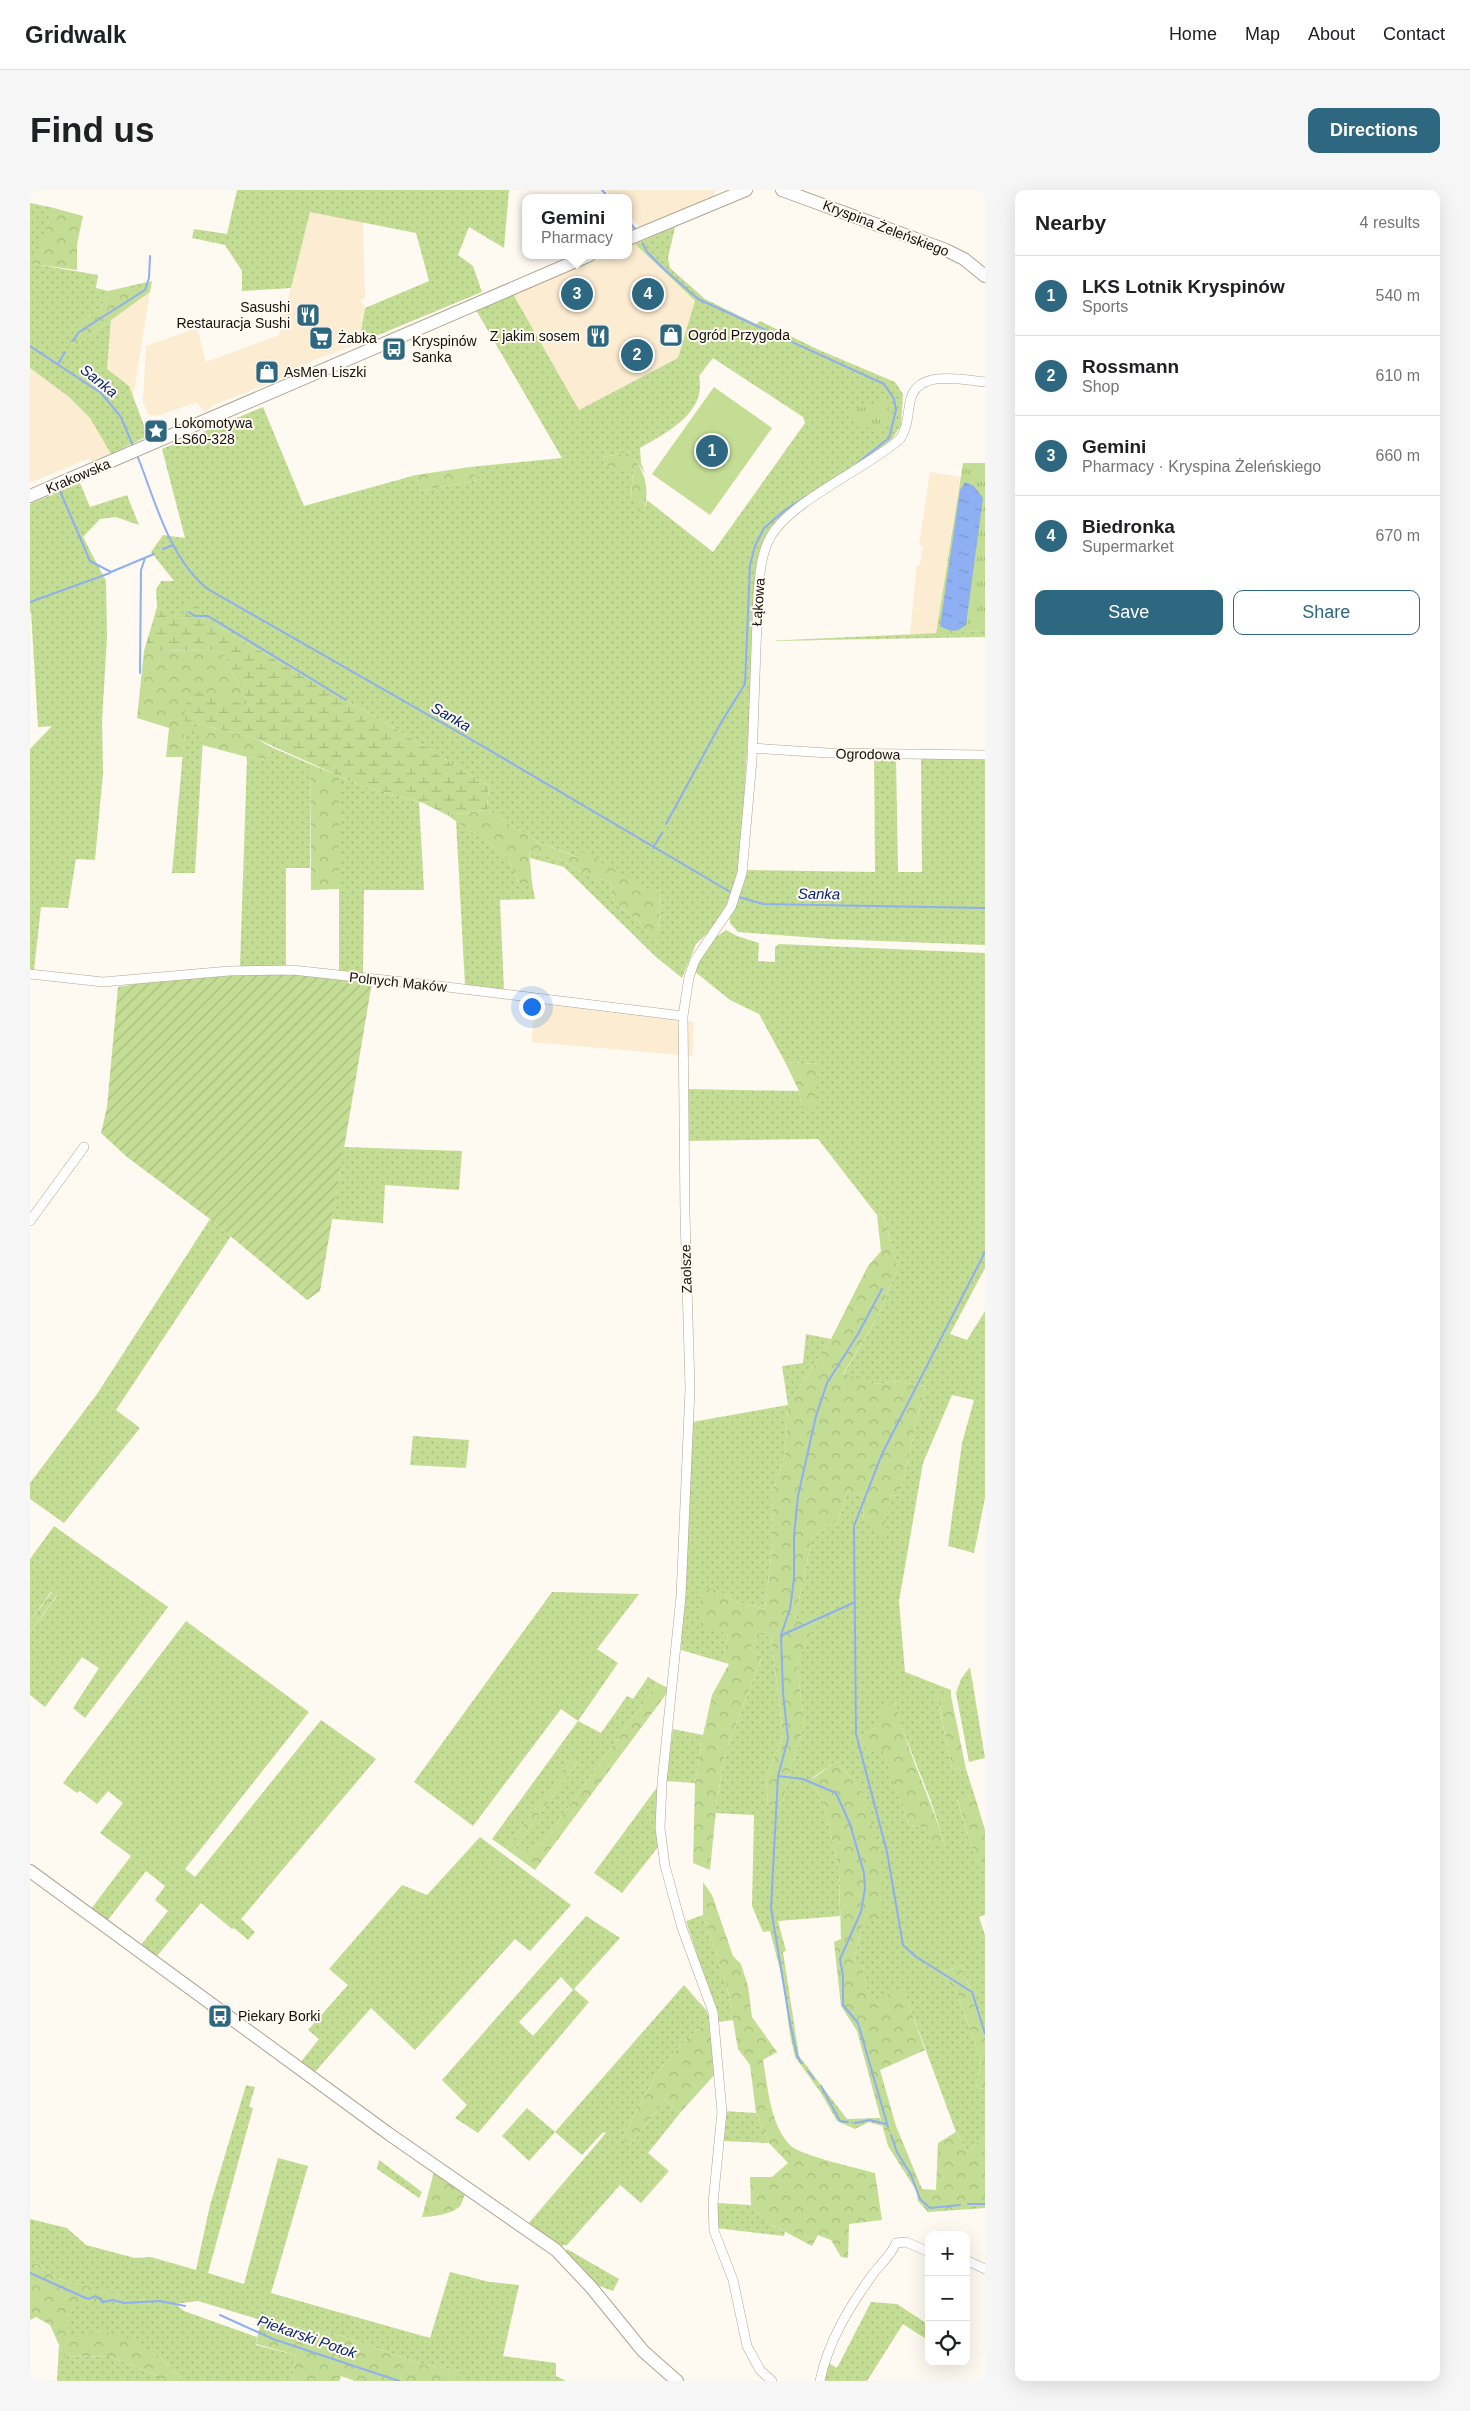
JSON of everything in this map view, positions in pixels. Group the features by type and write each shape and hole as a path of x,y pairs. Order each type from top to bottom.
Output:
{"main road":[{"path":"632,238 730,192 746,190"},
{"name":"Kryspina Żeleńskiego","path":"782,190 946,250 970,263 985,276"},
{"name":"Krakowska","path":"30,496 581,259"},
{"path":"30,1871 394,2137 556,2250 591,2287 643,2351 677,2381"}],"street":[{"name":"Łąkowa","path":"702,945 722,923 731,907 739,886 744,863 752,748 758,592 761,566 770,537 786,518 900,439 907,425 911,397 919,386 937,379 946,378 985,382"},
{"name":"Ogrodowa","path":"752,748 828,753 985,756"},
{"name":"Zaolsze","path":"702,945 690,972 683,1016 685,1223 690,1350 681,1596 662,1783 660,1814 661,1846 682,1928 713,2012 722,2112 713,2203 714,2231 733,2280 747,2346 760,2370 772,2381"},
{"name":"Polnych Maków","path":"30,974 85,981 113,982 229,971 292,970 683,1016"},
{"path":"30,1221 84,1147"},
{"path":"820,2381 836,2334 875,2272 888,2258 896,2243 906,2242 925,2250"},
{"path":"970,2262 985,2269"}],"shaded area":[{"path":"606,190 716,190 714,196 640,227 632,218 632,194 610,194"},
{"path":"310,211 363,222 365,297 360,301 365,306 359,343 312,361 297,369 297,373 214,405 205,412 197,402 157,416 148,414 143,402 146,346 197,328 206,362 279,335"},
{"path":"635,244 695,302 678,358 579,410 513,294 598,259 632,259 632,245"},
{"path":"150,292 133,397 129,386 107,369 111,320"},
{"path":"30,368 69,397 90,418 111,454 92,461 90,458 30,483"},
{"path":"930,472 960,477 936,634 910,634 917,565 920,565 923,546 919,545"},
{"path":"536,1002 694,1022 692,1056 531,1042"}],"green space":[{"path":"237,190 509,190 504,248 469,227 458,255 473,266 482,292 359,343 365,308 429,281 416,233 310,212 291,288 242,291 242,271 225,245 192,238 194,229 227,234"},
{"path":"30,203 54,208 34,264 98,275 96,288 108,291 100,309 83,320 75,346 111,320 107,369 129,386 148,436 111,454 90,418 69,397 30,368"},
{"path":"54,208 83,216 77,244 77,270 33,264"},
{"path":"675,227 668,258 670,268 705,299 756,324 760,321 819,350 895,382 903,394 901,425 891,441 778,520 763,542 757,565 752,613 751,686 740,866 729,905 710,931 696,944 682,978 655,956 564,867 530,858 529,852 560,859 583,873 610,882 614,902 640,922 657,944 661,896 577,857 538,842 487,810 489,786 404,734 204,618 189,598 186,619 171,616 157,607 156,590 161,581 174,581 151,552 163,535 185,538 162,449 263,407 304,506 416,475 421,491 478,480 470,467 562,458 476,310 513,294 579,410 678,358 695,301 635,244","holes":["713,358 803,417 805,423 713,552 647,500 644,511 631,499 633,471 605,465 603,457 630,452 645,474 641,463 640,448 673,428 691,411 697,401 700,389 699,376"]},
{"path":"152,281 150,292 75,346 68,341 83,320 100,309 108,291"},
{"path":"714,387 772,428 710,515 652,474"},
{"path":"887,399 888,419 885,428 879,436 848,412"},
{"path":"630,452 643,473 645,480 646,502 644,511 640,512 631,499 633,472 605,465 603,457"},
{"path":"963,463 985,463 985,631 936,634"},
{"path":"470,467 478,480 421,491 416,475"},
{"path":"80,483 90,507 127,495 139,525 116,517 100,519 83,537 106,581 107,638 102,720 103,773 95,860 76,859 68,908 41,907 34,970 30,970 30,749 52,726 38,727 31,611 30,614 30,504"},
{"path":"189,597 204,618 404,734 489,786 487,810 447,815 423,803 359,785 255,738 184,721 187,699 194,690 250,706 221,650 144,651 157,607 171,615 185,619"},
{"path":"985,631 985,637 764,641"},
{"path":"221,650 250,706 184,721 255,738 271,747 267,760 247,757 202,745 202,737 195,731 185,731 183,757 166,757 169,728 137,718 144,651"},
{"path":"185,730 195,730 203,737 195,873 172,873"},
{"path":"271,747 310,764 310,868 286,868 286,967 240,967 247,757 267,760"},
{"path":"874,756 896,756 898,872 922,872 921,757 985,758 985,945 830,939 738,932 730,923 730,917 747,870 875,872"},
{"path":"310,764 339,776 339,889 311,890"},
{"path":"339,776 359,785 419,802 424,890 364,890 363,975 339,971"},
{"path":"487,810 538,842 576,857 583,852 661,896 657,945 640,922 614,902 610,882 583,873 560,859 529,852 532,883 519,883 507,856 447,815"},
{"path":"456,821 507,856 519,883 532,883 535,899 500,900 504,991 465,985"},
{"path":"726,930 737,936 759,943 758,961 775,962 775,947 779,944 985,953 985,1268 950,1334 967,1340 985,1311 985,1498 974,1553 948,1546 962,1443 974,1400 952,1395 923,1463 899,1601 905,1672 951,1690 951,1696 937,1697 952,1768 966,1769 974,1794 957,1800 979,1868 985,1865 985,1915 979,1917 985,1935 985,2037 962,1965 942,1973 957,1993 981,2060 976,2088 985,2089 985,2136 967,2151 956,2132 903,1988 870,2004 862,1965 852,1965 863,1925 870,1824 865,1796 837,1761 812,1778 813,1786 823,1800 839,1870 840,1916 778,1921 786,1951 783,1952 799,2056 847,2119 880,2118 882,2126 869,2122 855,2129 837,2121 821,2093 795,2057 790,2035 783,1981 770,1931 763,1932 752,1906 754,1815 715,1813 725,1753 762,1657 750,1648 760,1634 771,1637 783,1735 766,1777 768,1806 783,1802 789,1774 804,1725 797,1664 817,1617 795,1619 812,1538 839,1519 847,1491 862,1495 864,1521 890,1496 900,1495 925,1386 898,1381 876,1384 843,1375 877,1318 898,1267 883,1214 877,1215 818,1139 687,1141 686,1089 799,1091 802,1107 819,1064 785,1062 759,1014 730,1000 694,971 708,943","holes":["895,1702 900,1723 931,1801 945,1845 929,1828 909,1825 882,1748 866,1754 860,1736 878,1727"]},
{"path":"259,973 372,982 320,1291 307,1300 210,1219 127,1157 101,1133 107,1107 118,987 167,979"},
{"path":"785,1062 819,1064 814,1108 802,1108 799,1091"},
{"path":"344,1147 462,1151 459,1190 385,1185 383,1223 332,1219"},
{"path":"883,1214 898,1267 877,1318 843,1374 876,1384 898,1381 925,1386 900,1495 890,1496 883,1536 864,1521 862,1495 847,1491 839,1519 812,1538 795,1619 818,1616 797,1664 804,1725 789,1774 783,1802 768,1806 766,1777 783,1735 771,1637 760,1634 750,1648 762,1657 725,1753 717,1800 710,1870 693,1863 695,1783 712,1695 729,1664 723,1657 728,1634 701,1627 701,1587 719,1591 736,1602 765,1609 773,1540 772,1491 785,1456 788,1405 831,1339 868,1266 881,1251 877,1215"},
{"path":"210,1219 231,1236 116,1410 140,1428 64,1523 30,1499 30,1483 97,1394"},
{"path":"806,1334 831,1339 788,1405 782,1366 803,1363"},
{"path":"788,1405 785,1456 772,1491 773,1540 765,1609 736,1602 719,1591 728,1634 723,1657 729,1664 681,1650 692,1422"},
{"path":"413,1436 469,1440 466,1468 410,1465"},
{"path":"54,1526 168,1607 85,1718 73,1708 99,1668 82,1657 45,1707 30,1695 30,1632 57,1596 51,1592 30,1621 30,1559"},
{"path":"52,1592 57,1595 30,1632 30,1621"},
{"path":"552,1592 639,1594 597,1649 618,1663 578,1721 561,1709 473,1826 414,1782"},
{"path":"186,1621 309,1712 185,1869 195,1877 321,1720 376,1759 241,1919 255,1932 248,1940 201,1903 157,1956 141,1945 168,1911 155,1900 165,1886 146,1871 107,1921 91,1909 131,1856 100,1833 123,1803 108,1791 97,1804 80,1791 77,1793 63,1783"},
{"path":"970,1667 985,1758 969,1762 956,1693 961,1679"},
{"path":"648,1677 658,1683 543,1842 521,1853 515,1848 577,1763 572,1760 506,1849 492,1839 578,1721 601,1733 627,1696 633,1699"},
{"path":"658,1683 670,1689 535,1870 506,1849 572,1759 577,1763 515,1848 521,1853 543,1842"},
{"path":"937,1696 951,1696 966,1769 952,1768"},
{"path":"895,1702 945,1845 931,1844 929,1828 909,1825 882,1749 866,1754 860,1736 878,1727 879,1707"},
{"path":"673,1729 703,1735 695,1783 666,1781"},
{"path":"837,1761 865,1796 883,1875 882,1914 863,1925 852,1965 862,1965 870,2003 903,1987 925,2050 880,2070 896,2126 922,2189 936,2190 938,2143 956,2132 967,2151 985,2136 985,2208 928,2212 918,2201 916,2190 888,2146 857,2031 841,2006 834,1942 841,1939 839,1870 823,1800 813,1786 812,1779"},
{"path":"658,1786 658,1847 622,1893 594,1873"},
{"path":"974,1794 985,1830 985,1865 979,1869 957,1799"},
{"path":"480,1837 571,1905 530,1951 515,1939 415,2050 371,2008 314,2073 300,2063 319,2039 308,2030 348,1985 329,1969 402,1885 427,1895"},
{"path":"703,1882 712,1895 733,1956 741,1964 748,1986 752,2017 777,2052 763,2060 771,2106 778,2128 791,2146 797,2150 875,2173 882,2220 849,2224 848,2258 841,2257 831,2240 818,2235 812,2246 765,2221 751,2205 750,2177 772,2177 788,2163 769,2143 756,2113 750,2065 738,2049 727,1986 703,1915"},
{"path":"703,1915 727,1986 733,2020 719,2022 686,1921"},
{"path":"586,1916 620,1938 574,1989 589,2002 478,2133 455,2118 467,2105 442,2080","holes":["561,1977 573,1990 533,2036 519,2022"]},
{"path":"962,1965 985,2037 985,2089 976,2088 981,2060 957,1993 942,1973"},
{"path":"684,1985 706,2010 710,2019 680,2045 656,2075 622,2138 630,2145 665,2100 680,2113 648,2153 669,2171 641,2203 620,2185 567,2245 558,2246 528,2224 606,2133 603,2132 582,2155 555,2132"},
{"path":"710,2019 716,2073 680,2113 665,2100 630,2145 622,2138 656,2075 680,2045"},
{"path":"246,2085 255,2087 249,2107 253,2108 208,2273 244,2284 278,2158 308,2166 271,2293 430,2338 450,2272 490,2282 519,2285 503,2356 556,2363 556,2376 566,2381 457,2381 461,2370 424,2365 342,2336 261,2320 198,2301 175,2304 184,2311 257,2337 256,2345 296,2355 292,2379 297,2381 184,2381 157,2354 100,2331 73,2339 67,2324 71,2311 78,2302 117,2301 119,2295 58,2279 40,2265 30,2262 30,2219 67,2228 86,2245 135,2258 151,2257 196,2270 210,2205"},
{"path":"527,2108 555,2132 529,2161 502,2136"},
{"path":"724,2111 756,2113 769,2143 722,2141"},
{"path":"379,2160 422,2192 419,2198 377,2169"},
{"path":"434,2172 465,2195 457,2209 437,2216 422,2217"},
{"path":"717,2203 751,2205 765,2221 785,2232 784,2236 716,2228"},
{"path":"567,2249 619,2279 613,2291 594,2284 565,2253"},
{"path":"30,2262 40,2265 58,2279 119,2294 118,2301 78,2303 71,2312 67,2324 73,2338 100,2331 125,2337 157,2354 184,2381 158,2381 158,2376 111,2357 64,2356 50,2325 36,2317 30,2320"},
{"path":"871,2302 897,2304 925,2322 925,2338 903,2324 867,2381 823,2381 827,2362 837,2368"},
{"path":"261,2320 342,2336 424,2365 462,2370 457,2381 355,2381 341,2376 339,2381 297,2381 292,2379 296,2355 256,2344"},
{"path":"59,2345 64,2356 111,2357 158,2376 158,2381 57,2381"}],"water":[{"path":"965,482 974,486 983,498 966,625 953,631 940,626 960,490"}],"waterway":[{"path":"602,190 606,194"},
{"path":"632,226 635,229"},
{"path":"643,244 647,252 698,299 884,384 894,399 896,410 889,438 855,465"},
{"path":"73,341 79,332 145,290 149,278 150,256"},
{"name":"Sanka","path":"30,346 101,393 121,417 133,446"},
{"path":"58,364 65,352"},
{"name":"Sanka","path":"137,455 172,543 193,575 206,588 479,744 732,893"},
{"path":"60,491 90,561 111,572 154,554"},
{"path":"666,824 722,721 745,684 750,565 755,546 764,528 785,510 807,496"},
{"path":"163,549 173,545"},
{"path":"140,673 141,570 145,558"},
{"path":"30,602 110,573"},
{"path":"189,612 195,616 208,616 346,700"},
{"path":"653,848 662,833"},
{"name":"Sanka","path":"739,897 763,904 985,908"},
{"path":"985,1252 882,1454 854,1526 856,1734 887,1852 903,1945 915,1956 972,1992 985,2034"},
{"path":"801,2063 797,2055 790,2023 771,1908 778,1776 788,1739 783,1692 781,1635 790,1609 794,1579 794,1536 798,1496 816,1416 827,1383 858,1334 882,1289"},
{"path":"782,1635 853,1603"},
{"path":"778,1776 803,1779 836,1793 850,1824 864,1873 865,1888 861,1912 840,1959 843,1976 843,2005 858,2023 888,2127"},
{"path":"808,2071 814,2079"},
{"path":"821,2086 840,2121 848,2122"},
{"path":"855,2123 870,2120 886,2124"},
{"path":"891,2135 897,2152 911,2175 920,2199 930,2208 960,2205"},
{"path":"968,2204 985,2204"},
{"name":"Piekarski Potok","path":"30,2273 88,2299 96,2296 103,2302 113,2300 124,2303 160,2301 185,2306"},
{"name":"Piekarski Potok","path":"220,2315 273,2339 399,2381"}],"place":[{"name":"Gemini","path":"577,294"},
{"name":"Biedronka","path":"648,294"},
{"name":"Sasushi Restauracja Sushi","path":"308,315"},
{"name":"Ogród Przygoda","path":"671,335"},
{"name":"Z jakim sosem","path":"598,336"},
{"name":"Żabka","path":"321,338"},
{"name":"Kryspinów Sanka","path":"394,349"},
{"name":"Rossmann","path":"637,355"},
{"name":"AsMen Liszki","path":"267,372"},
{"name":"Lokomotywa LS60-328","path":"156,431"},
{"name":"LKS Lotnik Kryspinów","path":"712,451"},
{"name":"Piekary Borki","path":"220,2016"}]}
